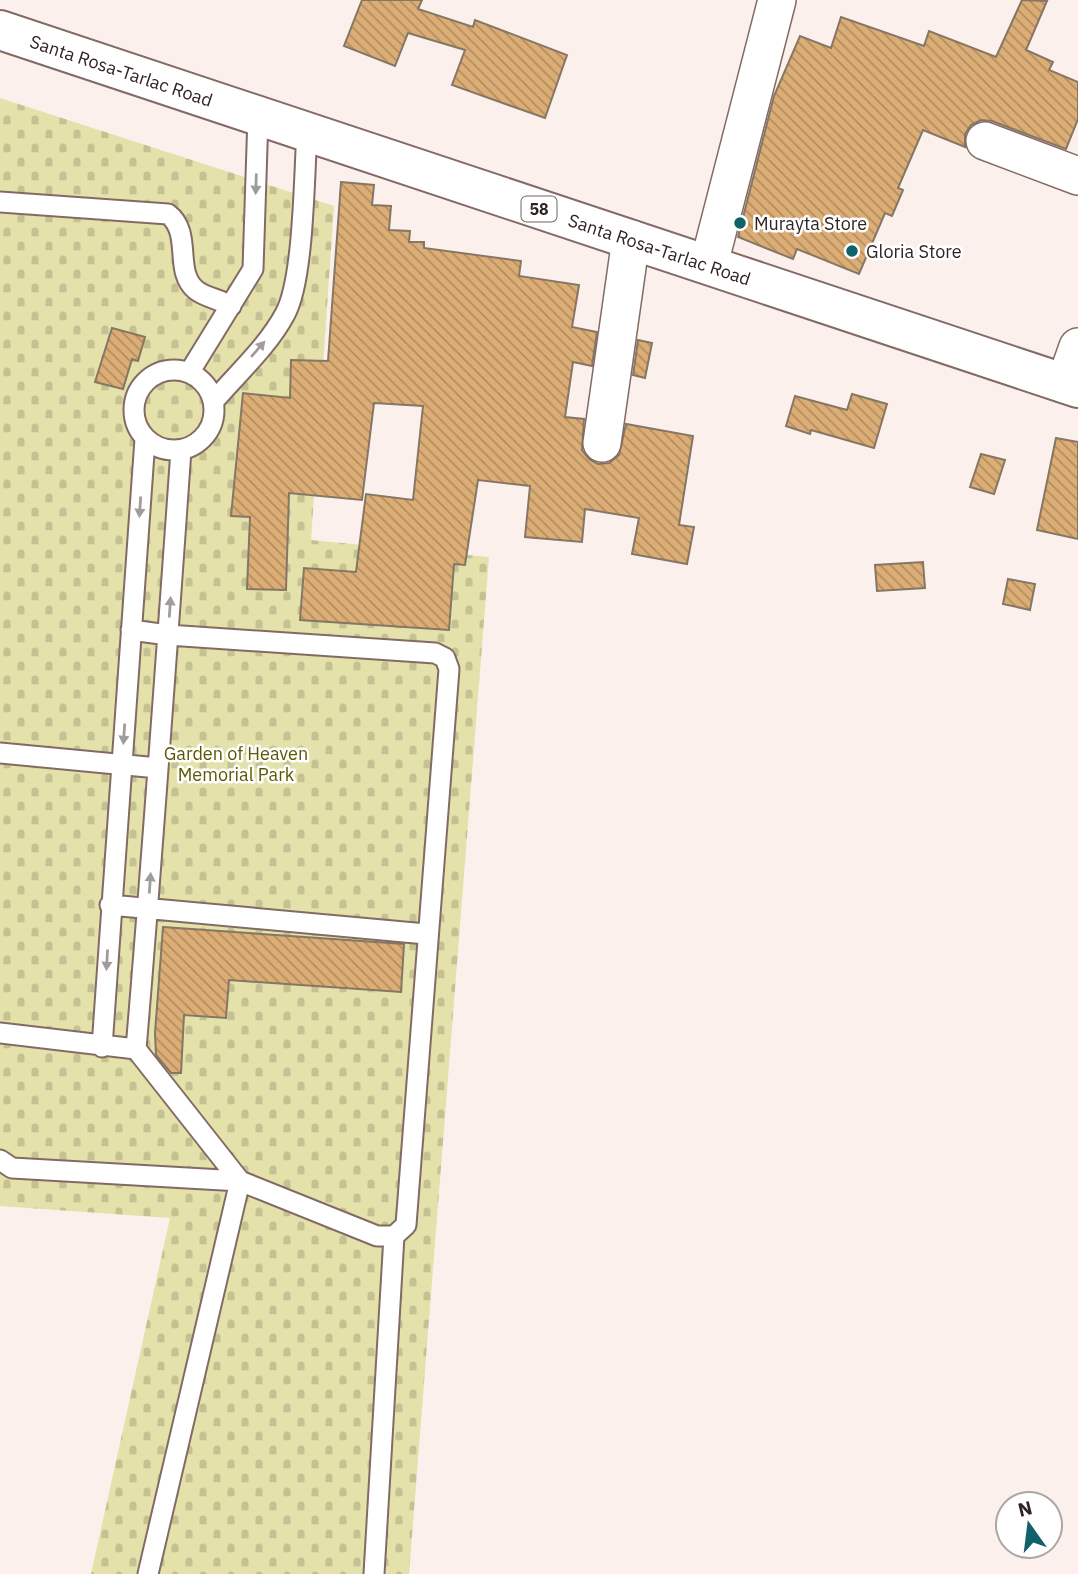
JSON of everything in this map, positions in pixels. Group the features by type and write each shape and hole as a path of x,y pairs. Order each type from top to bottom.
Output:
{"highway":[{"name":"Santa Rosa-Tarlac Road","path":"0,30 1071,386"}],"street":[{"path":"709,264 777,0"},
{"path":"985,141 1078,176"},
{"path":"602,443 631,239"},
{"path":"1071,386 1078,346"}],"lane":[{"path":"190,373 253,269 258,116"},
{"path":"214,401 273,332 287,311 297,268 307,132"},
{"path":"0,202 168,214 181,229 187,275 194,289 231,306"},
{"path":"103,1047 110,905 145,439 134,414 135,400 150,378 163,372 190,373 205,384 214,401 214,417 208,432 196,444 181,450 161,448 145,439"},
{"path":"181,450 136,1049 240,1181"},
{"path":"0,1160 12,1168 240,1181 377,1236 394,1236 406,1225 426,934 449,668 445,658 435,653 168,635 131,630"},
{"path":"0,753 158,768"},
{"path":"110,905 426,934"},
{"path":"0,1033 136,1049"},
{"path":"148,1574 240,1181"},
{"path":"374,1574 394,1236"}],"green space":[{"name":"Garden of Heaven Memorial Park","path":"0,98 334,206 311,540 489,557 409,1574 91,1574 170,1218 0,1206"}],"building":[{"path":"362,0 422,0 418,9 473,27 475,20 567,55 545,118 452,85 465,50 408,33 395,66 344,46"},
{"path":"1022,0 1047,1 1026,50 1053,62 1049,70 1078,82 1078,119 1066,149 992,121 981,120 971,125 965,134 965,147 923,130 898,188 903,190 892,216 885,213 859,274 797,249 793,259 738,237 774,96 800,36 831,48 841,17 924,46 929,31 996,57"},
{"path":"341,182 374,185 372,205 391,206 389,230 410,231 409,242 424,242 424,248 521,261 519,276 579,285 572,327 597,332 592,366 573,362 565,417 584,419 582,450 589,459 598,464 609,463 619,455 626,424 693,436 679,525 694,527 687,564 632,554 639,518 585,509 582,542 525,537 530,486 478,480 465,565 454,564 449,630 300,620 304,568 356,572 366,494 413,500 423,406 374,403 362,500 289,493 286,590 247,589 250,517 231,516 243,393 290,398 291,360 328,361"},
{"path":"112,328 145,337 138,361 132,359 123,389 95,382"},
{"path":"638,340 652,343 645,378 633,375"},
{"path":"852,394 887,404 874,448 811,430 810,434 786,426 795,396 847,410"},
{"path":"1056,438 1078,442 1078,539 1037,530"},
{"path":"981,454 1005,460 994,494 970,487"},
{"path":"923,562 925,588 877,591 875,565"},
{"path":"1008,579 1035,584 1030,610 1003,604"},
{"path":"163,927 404,944 401,992 229,980 226,1018 184,1015 181,1073 171,1073 156,1055 155,1033"}],"place":[{"name":"Murayta Store","path":"740,223"},
{"name":"Gloria Store","path":"852,251"}]}
